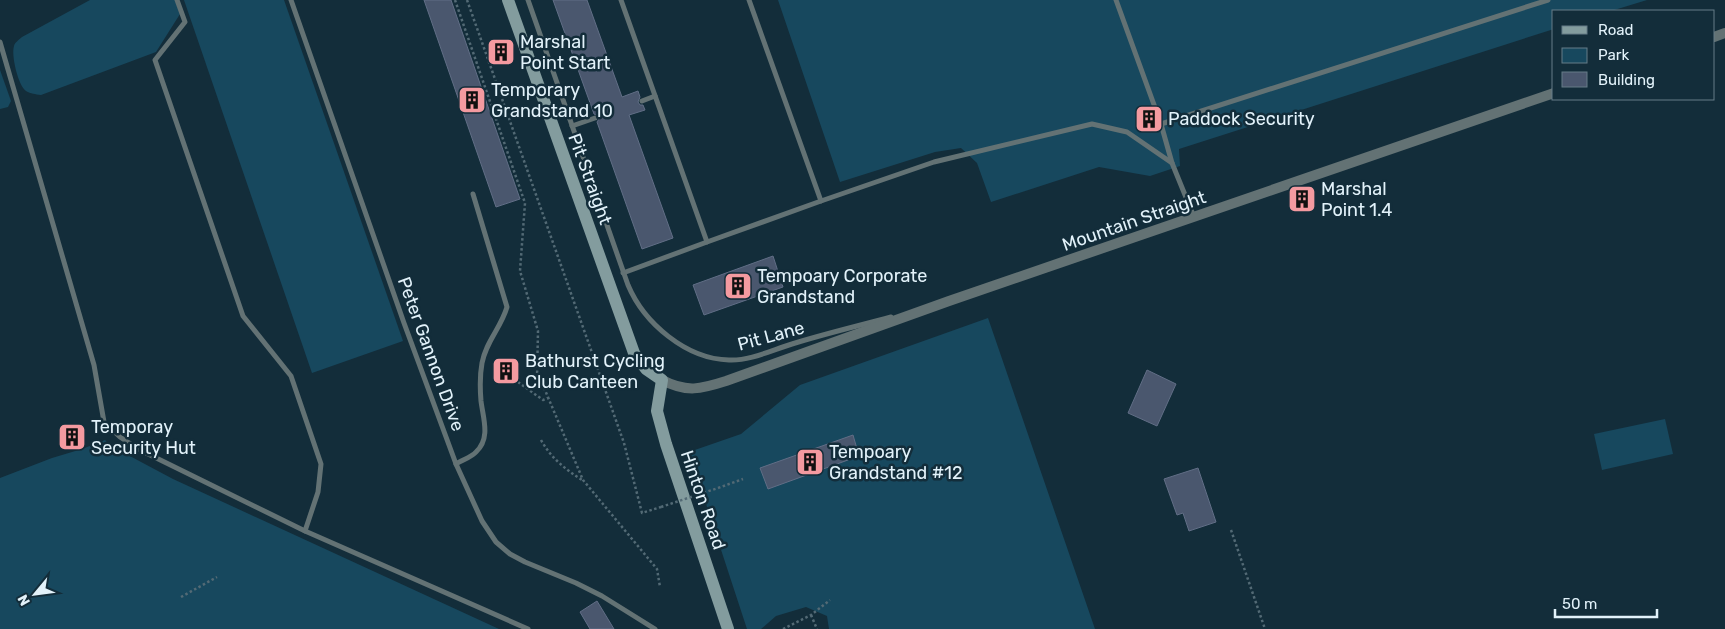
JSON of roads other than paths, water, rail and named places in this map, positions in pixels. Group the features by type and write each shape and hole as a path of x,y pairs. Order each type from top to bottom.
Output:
{"street":[{"name":"Pit Straight","path":"508,0 634,353 650,373 662,380"},
{"name":"Mountain Straight","path":"662,380 675,386 696,389 726,381 949,301 1552,94"},
{"name":"Hinton Road","path":"662,380 656,411 728,629"}],"lane":[{"path":"178,0 185,22 155,60 243,316 291,376 321,464 318,492 305,531"},
{"name":"Peter Gannon Drive","path":"291,0 404,323 456,464 482,521 496,542 510,554 602,596 655,629"},
{"name":"Pit Lane","path":"528,0 623,273 639,307 654,325 665,334 700,354 731,360 765,353 793,343 949,301"},
{"path":"621,0 707,242"},
{"path":"749,0 821,201"},
{"path":"1116,0 1161,124 1172,163 1194,217"},
{"path":"1161,124 1548,0"},
{"path":"0,42 94,365 104,422 120,437 140,450 305,531 528,629"},
{"path":"642,101 655,96"},
{"path":"572,126 595,118"},
{"path":"623,273 934,162 1092,124 1127,132 1172,163"},
{"path":"456,464 476,453 484,442 486,429 481,401 482,364 487,345 503,320 506,307 473,194"}],"place":[{"name":"Marshal Point Start","path":"501,52"},
{"name":"Temporary Grandstand 10","path":"472,100"},
{"name":"Paddock Security","path":"1149,119"},
{"name":"Marshal Point 1.4","path":"1302,199"},
{"name":"Tempoary Corporate Grandstand","path":"738,286"},
{"name":"Bathurst Cycling Club Canteen","path":"506,371"},
{"name":"Temporay Security Hut","path":"72,437"},
{"name":"Tempoary Grandstand #12","path":"810,462"}]}
